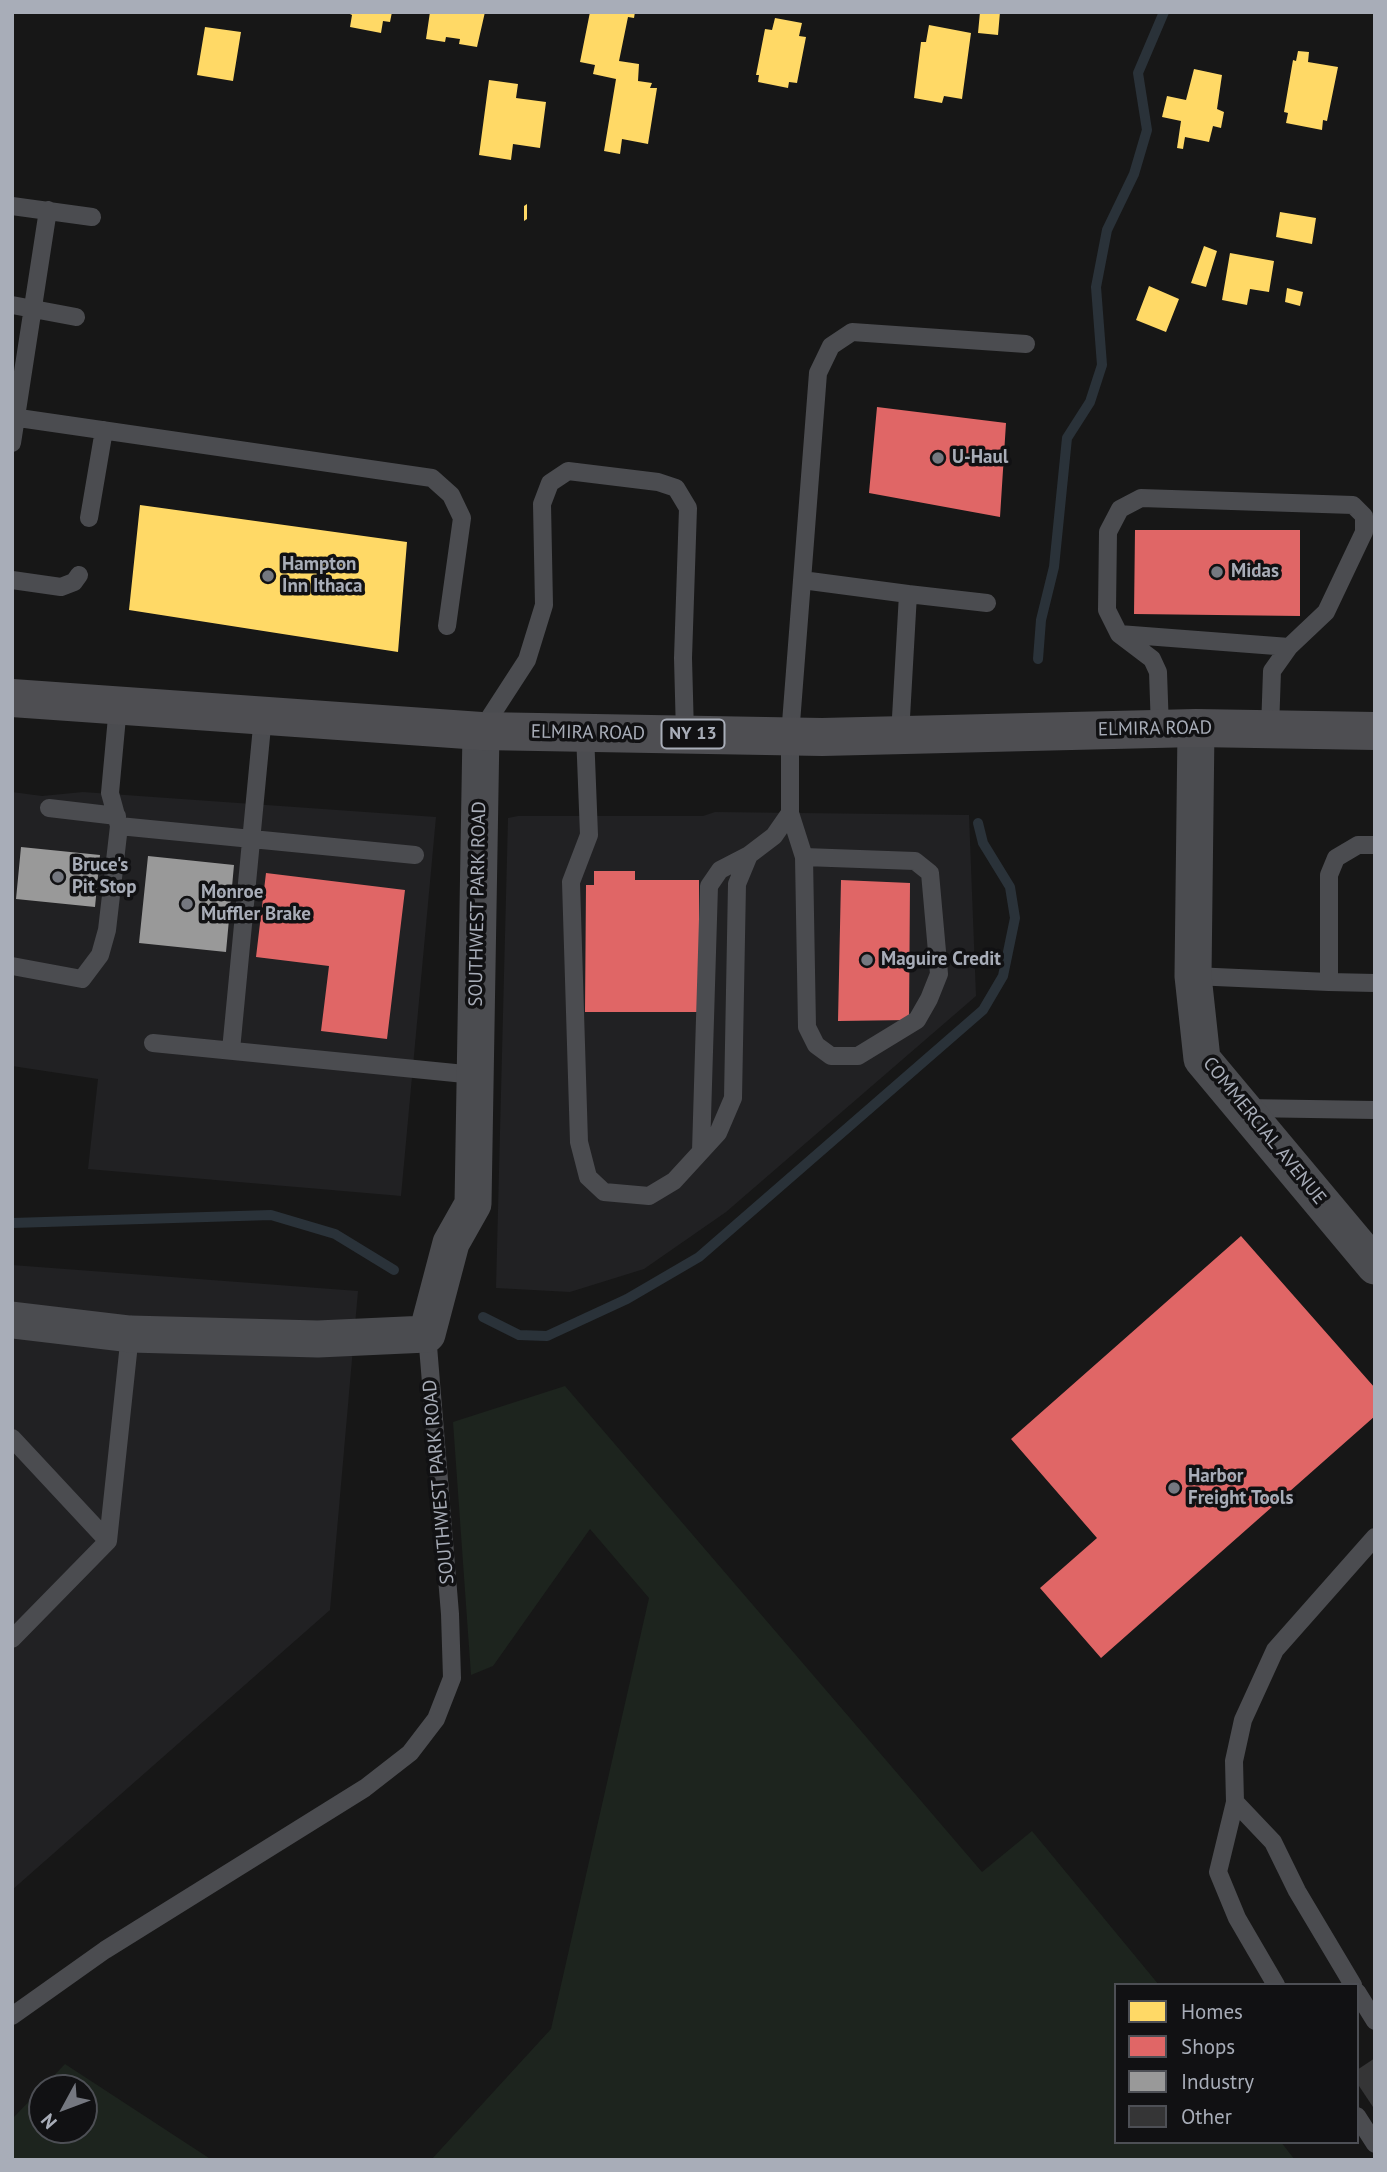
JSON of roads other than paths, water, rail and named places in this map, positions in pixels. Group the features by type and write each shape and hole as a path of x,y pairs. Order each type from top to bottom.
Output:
{"highway":[{"name":"ELMIRA ROAD","path":"12,698 481,731 790,736 1178,728 1375,731"}],"street":[{"name":"COMMERCIAL AVENUE","path":"1178,728 1193,976 1202,1059 1375,1266"},
{"name":"SOUTHWEST PARK ROAD","path":"427,1334 451,1243 473,1204 481,731"},
{"path":"12,1320 130,1334 318,1339 427,1334"}],"lane":[{"path":"12,206 92,217"},
{"path":"12,443 48,210"},
{"path":"12,305 76,317"},
{"path":"804,857 915,861 930,873 939,974 917,1020 858,1056 831,1056 816,1045 807,1027 804,857 790,813 790,736 818,373 831,346 852,332 1026,344"},
{"path":"15,418 432,478 451,495 462,517 447,626"},
{"path":"89,518 104,430"},
{"path":"481,731 527,660 544,605 542,504 550,483 568,471 658,482 676,488 688,508 683,658 685,734"},
{"path":"1178,728 1152,659 1119,634 1107,610 1108,532 1120,509 1141,498 1353,505 1364,516 1364,532 1326,612 1289,647 1272,671 1270,729"},
{"path":"12,580 61,587 74,582 79,575"},
{"path":"802,580 987,603"},
{"path":"900,735 908,594"},
{"path":"1119,634 1289,647"},
{"path":"12,966 82,979 100,956 107,930 118,821 110,793 118,706"},
{"path":"231,1050 263,716"},
{"path":"585,733 589,835 571,882 579,1142 588,1177 604,1192 649,1196 674,1181 718,1133 733,1098 737,884 749,855"},
{"path":"49,807 118,821 251,839 415,855"},
{"path":"701,1151 709,886 720,870 749,855 774,836 790,813"},
{"path":"1329,982 1329,875 1336,858 1358,845 1375,845"},
{"path":"1193,976 1375,983"},
{"path":"153,1043 475,1075"},
{"path":"1242,1108 1375,1110"},
{"path":"12,1639 108,1541 130,1334"},
{"name":"SOUTHWEST PARK ROAD","path":"12,2016 105,1950 365,1788 410,1753 436,1719 452,1678 450,1614 427,1334"},
{"path":"12,1438 108,1541"},
{"path":"1275,1983 1237,1918 1218,1872 1235,1802 1234,1761 1243,1720 1275,1650 1375,1537"},
{"path":"1235,1802 1273,1842 1297,1891 1352,1983"},
{"path":"1359,1995 1375,2021"},
{"path":"1359,2119 1375,2144"}],"waterway":[{"path":"1038,659 1041,620 1054,567 1067,438 1090,402 1102,365 1096,287 1107,230 1134,174 1147,130 1138,73 1164,12"},
{"path":"483,1317 519,1335 547,1336 627,1299 699,1257 983,1010 1003,976 1015,918 1010,887 983,843 978,823"},
{"path":"12,1223 271,1215 335,1234 394,1270"}],"place":[{"name":"U-Haul","path":"938,458"},
{"name":"Midas","path":"1217,572"},
{"name":"Hampton Inn Ithaca","path":"268,576"},
{"name":"Bruce's Pit Stop","path":"58,877"},
{"name":"Monroe Muffler Brake","path":"187,904"},
{"name":"Maguire Credit","path":"867,960"},
{"name":"Harbor Freight Tools","path":"1174,1488"}]}
